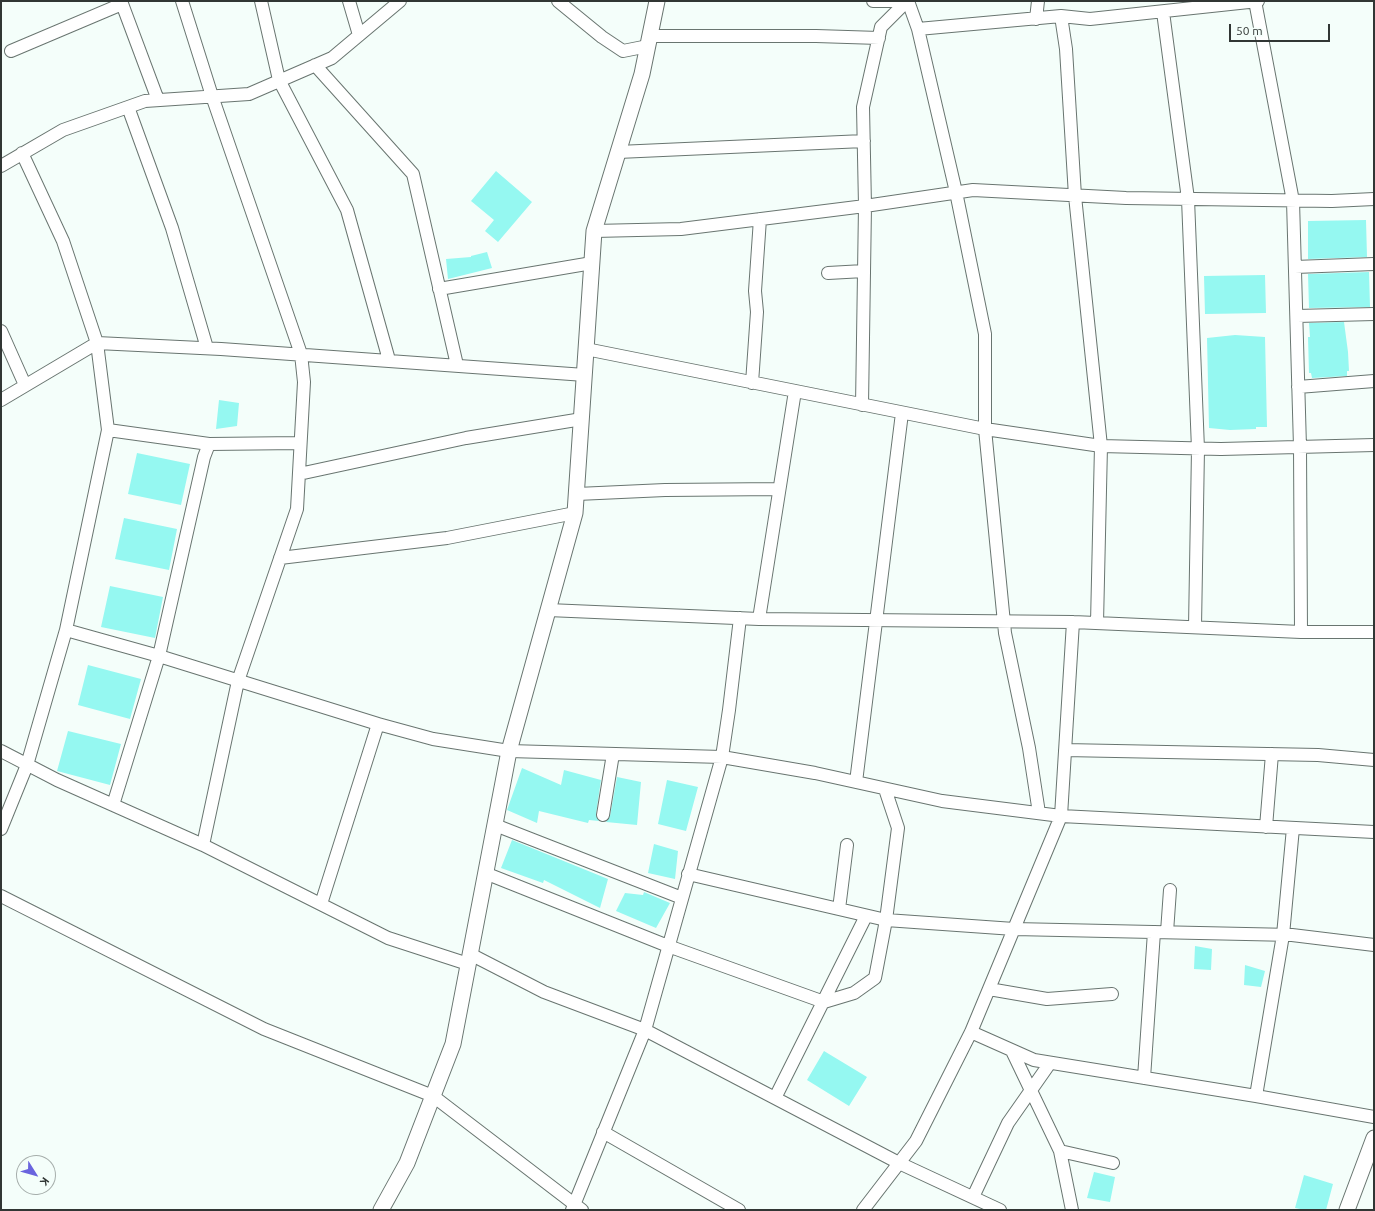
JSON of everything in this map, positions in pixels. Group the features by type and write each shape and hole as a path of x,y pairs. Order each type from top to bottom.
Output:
{"street":[{"path":"182,1 212,96 301,354 304,382 297,509 238,681 203,845"},
{"path":"261,1 279,80 347,210 389,360"},
{"path":"349,1 359,35"},
{"path":"1,166 63,130 145,101 249,94 332,58 400,1"},
{"path":"558,1 602,37 623,51 649,41 816,36 879,38"},
{"path":"381,1210 407,1163 453,1044 509,751 575,513 594,231 642,74 656,1"},
{"path":"873,1 894,1"},
{"path":"862,405 865,206 863,107 881,27 907,1 918,29 956,192 985,334 985,429 1005,633 1029,748 1039,813"},
{"path":"1036,19 1038,1"},
{"path":"918,29 1061,16 1090,19 1256,1 1293,201 1300,447 1301,632"},
{"path":"11,51 121,2 158,100"},
{"path":"1163,12 1188,199 1198,448 1194,627"},
{"path":"1061,16 1066,49 1075,196 1101,446 1097,623"},
{"path":"315,65 413,174 457,365"},
{"path":"128,107 172,228 207,348"},
{"path":"618,152 864,140"},
{"path":"1,829 27,765 66,630 108,430 96,343 63,241 22,154"},
{"path":"594,231 681,229 865,206 973,190 1075,196 1188,199 1332,201 1374,199"},
{"path":"752,383 757,312 755,291 760,219"},
{"path":"440,289 592,263"},
{"path":"1295,267 1374,264"},
{"path":"828,273 864,271"},
{"path":"1296,316 1374,314"},
{"path":"1,331 25,385"},
{"path":"1,400 96,343 207,348 585,374"},
{"path":"586,349 985,429 1101,446 1198,448 1374,445"},
{"path":"1298,387 1374,382"},
{"path":"759,619 795,392"},
{"path":"856,782 902,413"},
{"path":"299,474 466,438 582,419"},
{"path":"108,430 209,444 300,443"},
{"path":"113,805 158,656 204,457 209,444"},
{"path":"577,494 665,490 779,489"},
{"path":"280,558 447,538 575,513"},
{"path":"548,610 759,619 1074,622 1301,632 1374,632"},
{"path":"1,896 264,1030 433,1096 576,1208 603,1132 645,1030 722,757 740,618"},
{"path":"863,1210 916,1141 971,1032 1061,816 1074,622"},
{"path":"66,630 158,656 378,724 433,738 509,751 722,757 856,782 942,801 1061,816 1374,832"},
{"path":"321,904 378,724"},
{"path":"1065,750 1318,755 1374,760"},
{"path":"1,752 113,805 203,845 388,938 469,959 544,992 645,1030 899,1163 1000,1210"},
{"path":"603,815 613,754"},
{"path":"1266,827 1272,754"},
{"path":"485,873 668,946 824,1002 854,993 875,978 886,920 898,828 885,788"},
{"path":"495,825 682,898"},
{"path":"1256,1096 1283,935 1293,828"},
{"path":"839,909 846,845"},
{"path":"688,874 886,920 1014,929 1283,935 1374,945"},
{"path":"1167,932 1170,890"},
{"path":"775,1098 866,916"},
{"path":"1144,1078 1154,932"},
{"path":"989,989 1047,998 1112,994"},
{"path":"971,1032 1034,1060 1256,1096 1374,1117"},
{"path":"1012,1051 1060,1151 1072,1210"},
{"path":"973,1197 1008,1123 1050,1063"},
{"path":"603,1132 739,1210"},
{"path":"1347,1210 1374,1138"},
{"path":"1060,1151 1113,1163"}],"building":[{"path":"496,171 532,202 498,242 485,231 494,220 471,201"},
{"path":"1366,220 1367,257 1308,259 1308,221"},
{"path":"487,252 492,268 448,279 446,259 471,257"},
{"path":"1369,272 1370,307 1309,308 1308,274"},
{"path":"1265,275 1266,313 1205,314 1204,276"},
{"path":"1344,322 1348,352 1349,371 1347,371 1347,376 1312,378 1311,373 1309,373 1309,323"},
{"path":"1235,335 1265,337 1267,427 1230,430 1209,428 1207,338"},
{"path":"219,400 239,403 237,426 216,429"},
{"path":"137,453 190,464 181,505 128,494"},
{"path":"124,518 177,529 169,570 115,559"},
{"path":"110,586 163,597 155,638 101,627"},
{"path":"88,665 141,679 130,719 78,705"},
{"path":"68,731 121,744 110,785 57,771"},
{"path":"522,768 561,785 564,770 601,780 596,814 599,821 589,820 588,823 539,811 537,823 507,810"},
{"path":"617,777 641,782 637,825 606,822 610,816"},
{"path":"667,780 698,787 686,831 658,824"},
{"path":"512,840 608,879 600,908 544,880 543,883 501,868"},
{"path":"654,844 678,851 675,879 648,873"},
{"path":"644,892 670,903 656,928 616,911 625,893 643,895"},
{"path":"1195,946 1212,949 1211,970 1194,969"},
{"path":"1245,965 1265,971 1261,987 1244,985"},
{"path":"824,1051 867,1077 849,1106 807,1080"},
{"path":"1094,1172 1115,1177 1110,1202 1087,1198"},
{"path":"1304,1175 1333,1184 1326,1210 1305,1210 1295,1208"}]}
